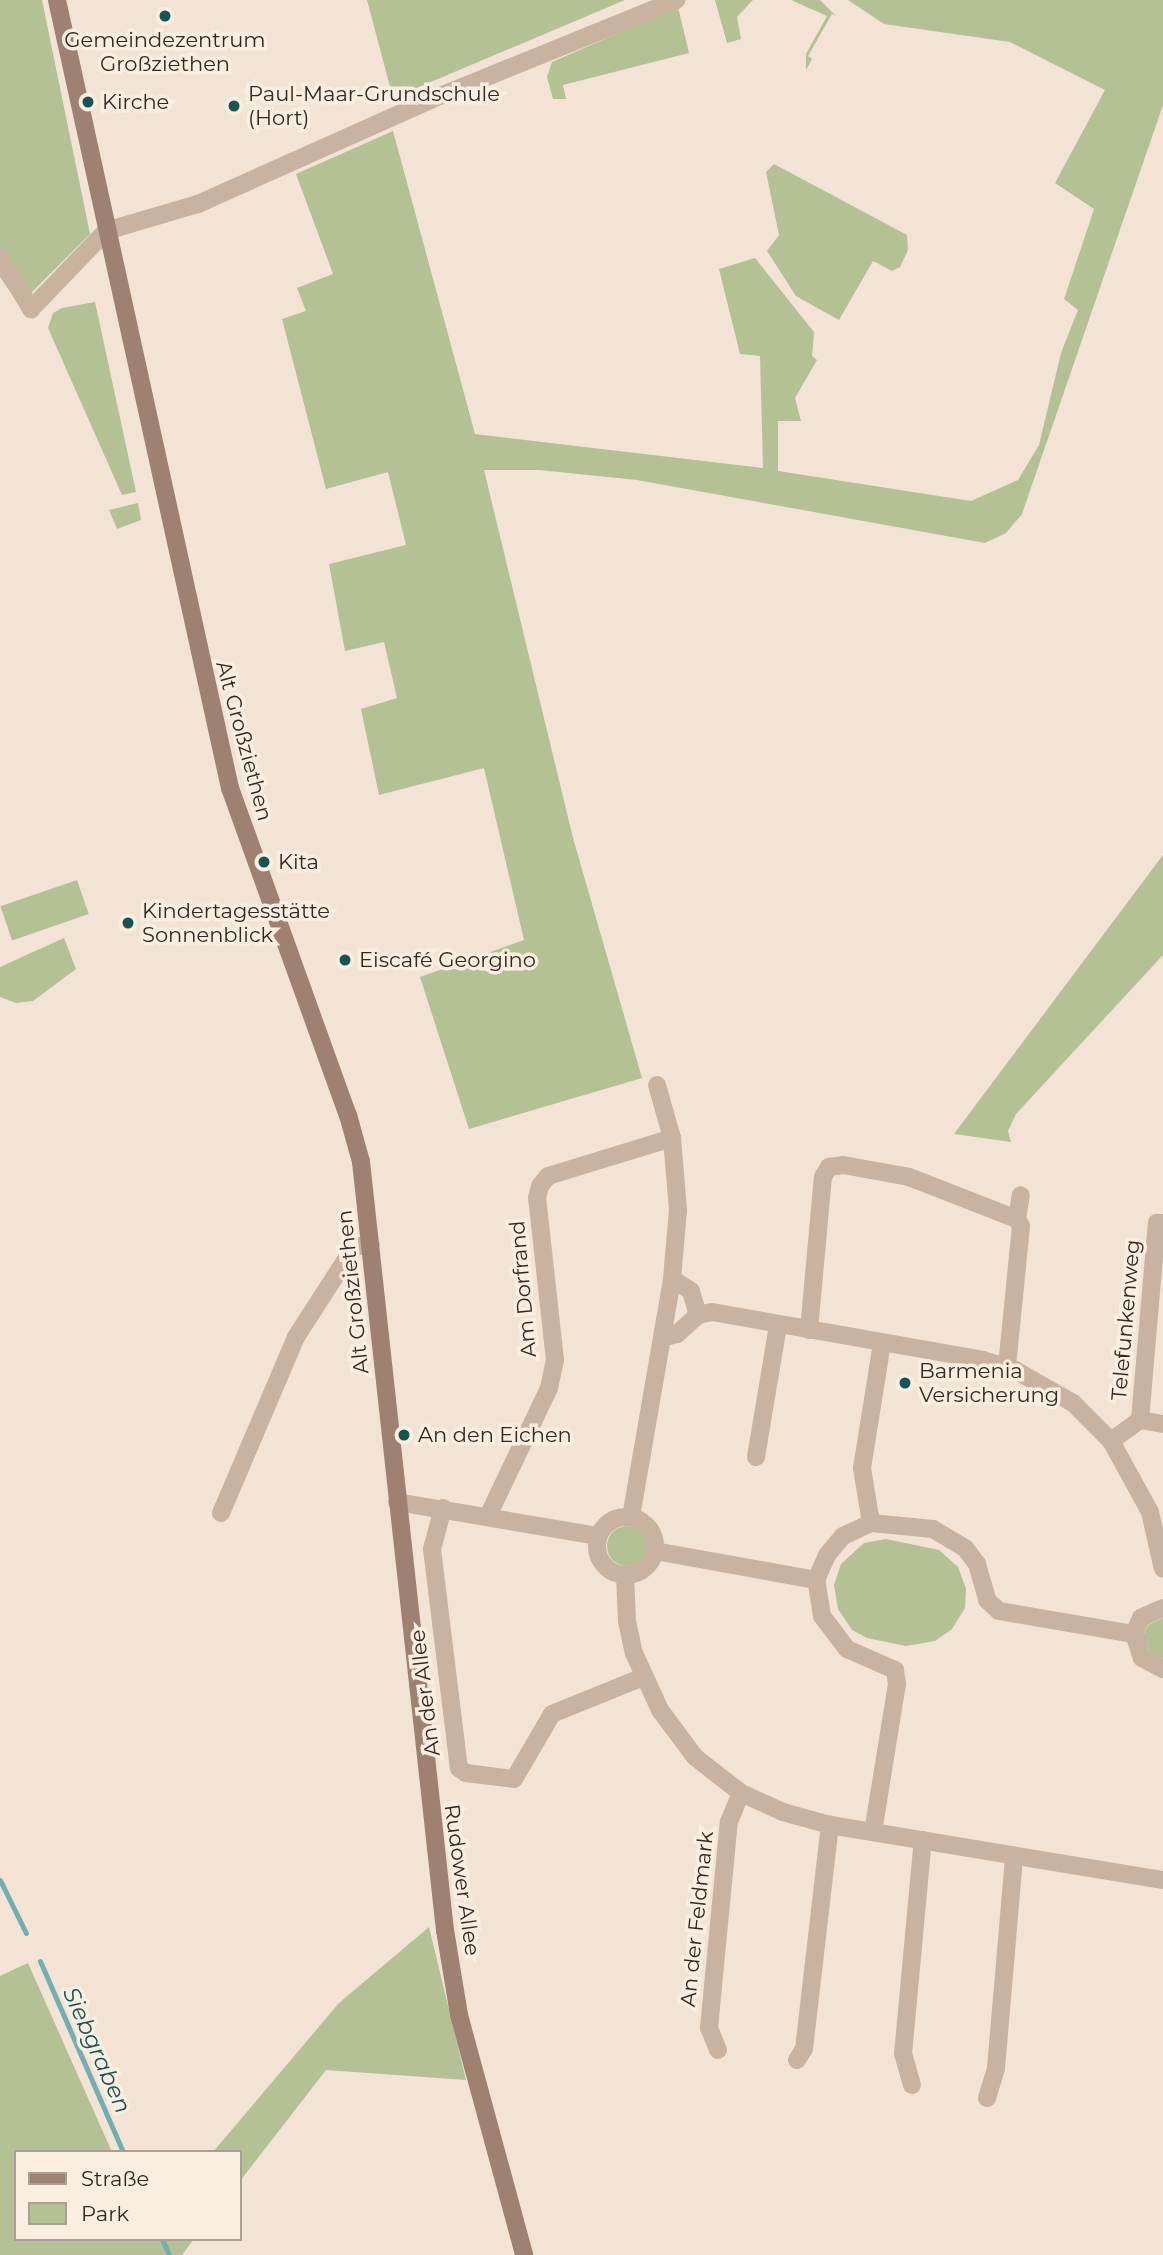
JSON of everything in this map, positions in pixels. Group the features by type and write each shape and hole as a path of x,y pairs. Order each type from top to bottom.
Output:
{"street":[{"name":"Alt Großziethen","path":"57,0 230,788 348,1115 360,1162 397,1502"},
{"path":"0,257 31,309 106,231 198,204 440,96 676,0"},
{"path":"631,1517 672,1279 678,1210 672,1138 657,1085"},
{"name":"Am Dorfrand","path":"488,1516 549,1388 555,1360 537,1198 540,1186 548,1175 672,1138"},
{"path":"809,1330 823,1177 829,1167 843,1165 909,1178 1017,1219"},
{"path":"1007,1367 1020,1239 1017,1219 1021,1195"},
{"name":"Telefunkenweg","path":"1140,1420 1156,1221"},
{"path":"221,1513 296,1337 354,1247 371,1244"},
{"path":"662,1338 677,1334 698,1315 691,1291 672,1279"},
{"name":"Telefunkenweg","path":"698,1315 712,1312 1007,1367 1073,1403 1111,1441 1150,1512 1163,1569"},
{"path":"756,1457 779,1325"},
{"path":"871,1523 862,1468 883,1343"},
{"name":"Telefunkenweg","path":"1111,1441 1140,1420 1163,1424"},
{"path":"397,1502 598,1536"},
{"name":"Rudower Allee","path":"397,1502 438,1879 457,2003 524,2255"},
{"name":"An der Allee","path":"443,1508 432,1549 459,1768 466,1773 514,1779 552,1714 643,1677"},
{"path":"598,1536 615,1519 631,1517 652,1533 655,1551 648,1565 625,1575"},
{"path":"873,1832 897,1684 895,1670 847,1649 832,1635 822,1615 816,1580 827,1555 843,1536 871,1523 933,1529 951,1536 976,1564 987,1600 999,1611 1134,1634"},
{"path":"598,1536 602,1563 625,1575"},
{"path":"655,1551 816,1580"},
{"path":"625,1575 626,1621 643,1677 682,1741 741,1793 783,1812 830,1825 1163,1880"},
{"path":"1163,1608 1141,1618 1134,1634 1142,1658 1163,1669"},
{"name":"An der Feldmark","path":"718,2050 709,2028 729,1822 741,1793"},
{"path":"797,2060 804,2049 830,1825"},
{"path":"912,2085 903,2054 923,1840"},
{"path":"987,2098 996,2068 1014,1856"}],"green space":[{"path":"0,0 42,0 90,234 19,305 0,277"},
{"path":"367,0 625,0 393,98"},
{"path":"715,0 753,0 737,17 741,39 727,43"},
{"path":"791,0 820,0 836,16 832,14 808,56 812,59 806,70 806,54 827,16"},
{"path":"848,0 1163,0 1163,105 1022,514 1006,533 985,543 637,480 539,470 484,470 573,838 642,1078 469,1129 420,977 524,940 484,768 379,795 361,709 397,698 384,642 345,651 329,564 406,545 388,472 326,489 282,319 306,311 297,288 333,274 296,174 393,131 475,434 763,468 760,356 740,354 719,269 755,258 814,332 812,356 817,360 795,398 801,421 778,421 778,471 971,501 1018,480 1039,445 1061,353 1078,310 1064,299 1094,209 1055,183 1105,90 1010,42 884,24"},
{"path":"678,7 689,53 563,85 566,99 553,99 547,77 552,62"},
{"path":"774,164 907,235 908,250 900,267 892,271 873,261 839,320 796,296 767,251 779,235 766,172"},
{"path":"95,302 136,492 122,495 48,328 53,313 62,308"},
{"path":"138,503 141,520 117,529 109,510"},
{"path":"1163,855 1163,955 1016,1114 1008,1131 1011,1142 954,1134"},
{"path":"77,880 89,914 12,940 0,906"},
{"path":"64,938 76,969 33,1001 16,1003 0,997 0,967"},
{"path":"627,1526 635,1527 641,1532 646,1538 646,1554 641,1560 635,1565 627,1566 619,1565 613,1560 608,1554 607,1546 608,1538 613,1532 619,1527"},
{"path":"886,1539 939,1550 958,1567 966,1589 965,1608 952,1629 935,1641 906,1646 867,1638 852,1630 838,1609 834,1585 841,1564 864,1543"},
{"path":"1163,1618 1163,1659 1150,1653 1143,1636 1148,1625"},
{"path":"429,1927 466,2080 326,2070 242,2178 242,2150 215,2150 339,2003"},
{"path":"28,1963 111,2150 14,2150 14,2241 192,2241 182,2255 0,2255 0,1976"}],"waterway":[{"name":"Siebgraben","path":"0,1880 26,1933"},
{"name":"Siebgraben","path":"40,1961 122,2150"},
{"name":"Siebgraben","path":"163,2241 169,2255"}],"place":[{"name":"Gemeindezentrum Großziethen","path":"165,16"},
{"name":"Kirche","path":"88,102"},
{"name":"Paul-Maar-Grundschule (Hort)","path":"234,106"},
{"name":"Kita","path":"264,862"},
{"name":"Kindertagesstätte Sonnenblick","path":"128,923"},
{"name":"Eiscafé Georgino","path":"345,960"},
{"name":"Barmenia Versicherung","path":"905,1383"},
{"name":"An den Eichen","path":"404,1435"}]}
